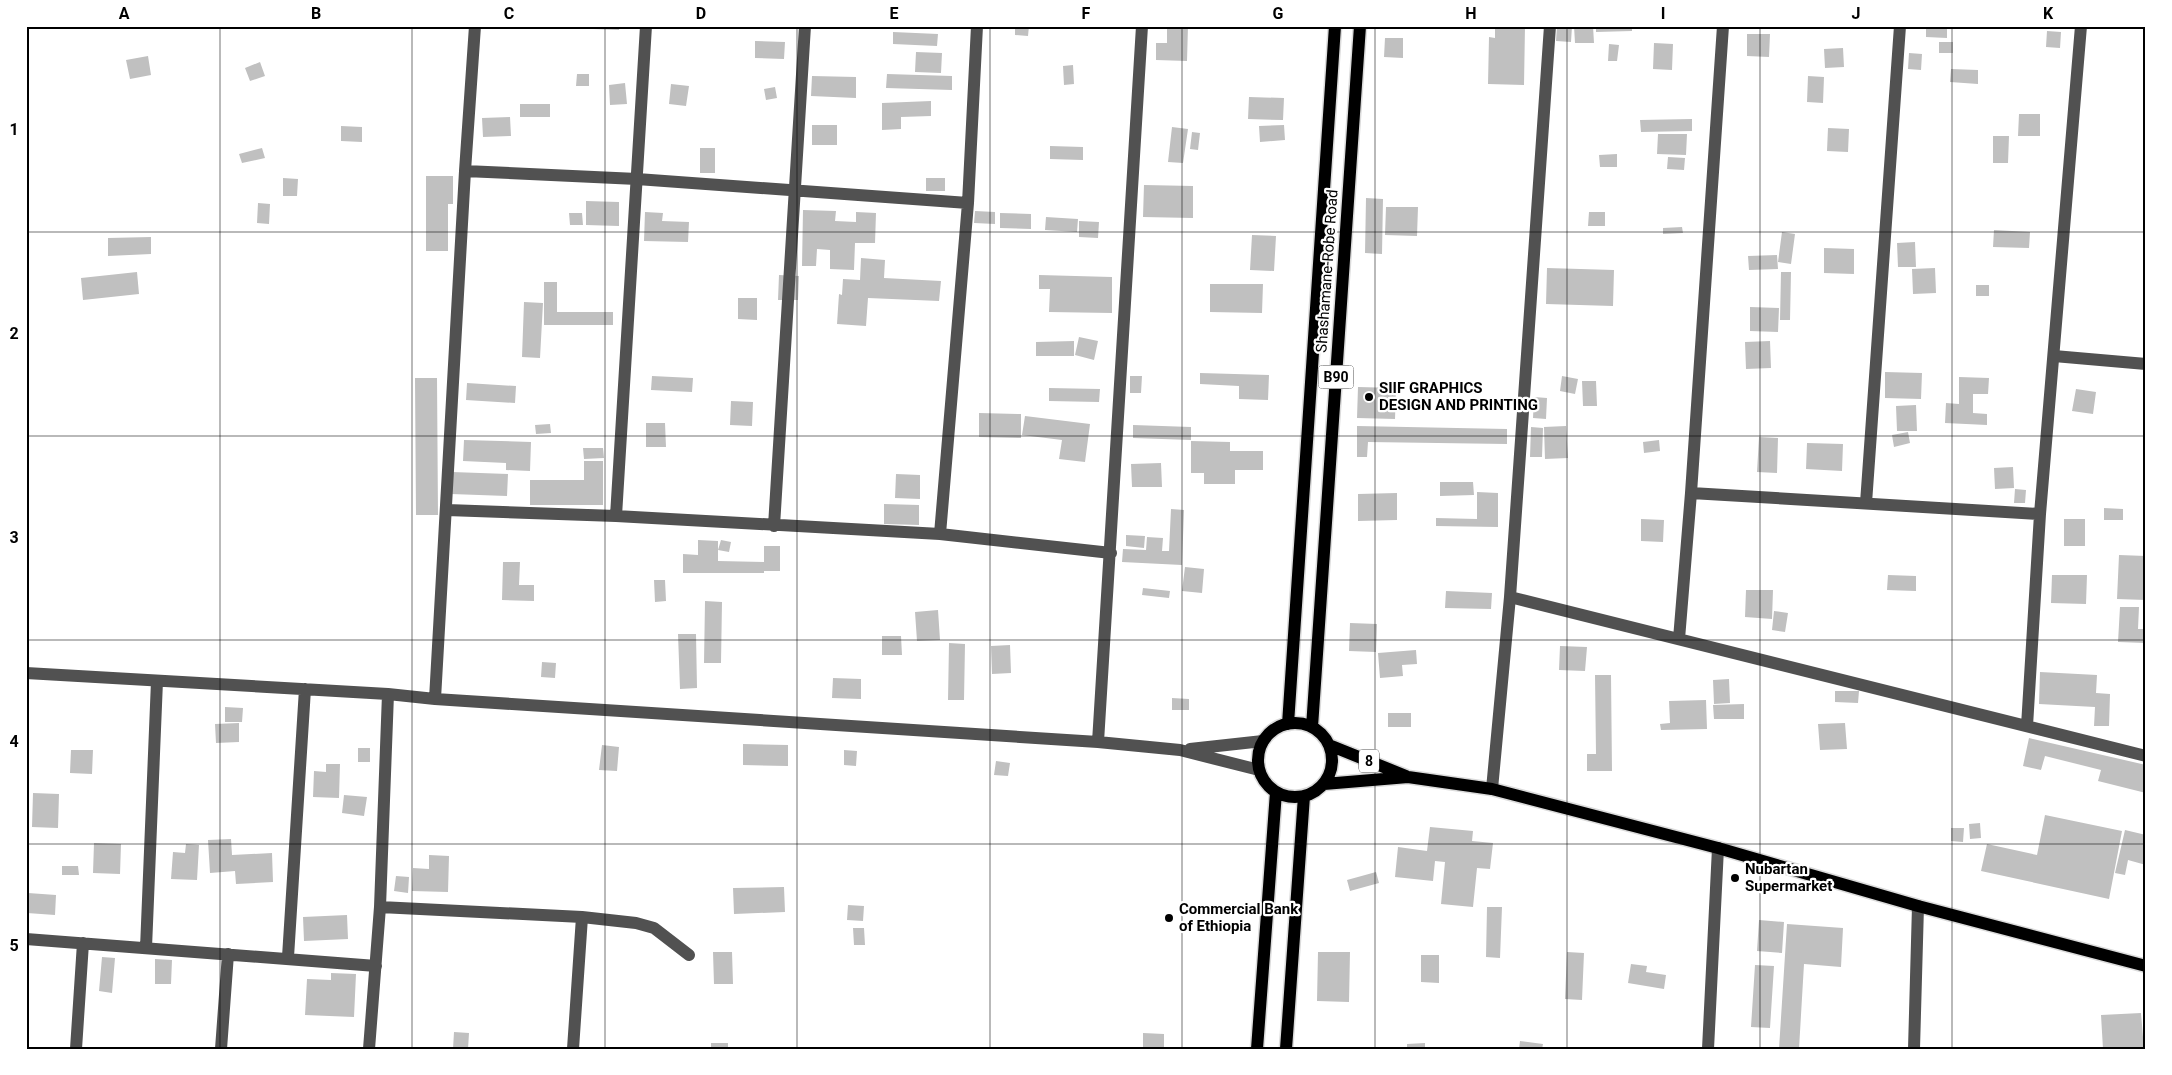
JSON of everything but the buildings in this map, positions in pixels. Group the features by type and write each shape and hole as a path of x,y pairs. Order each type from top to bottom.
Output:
{"main road":[{"name":"Shashamane-Robe Road","path":"1288,724 1335,26"},
{"name":"Shashamane-Robe Road","path":"1312,727 1360,26"},
{"path":"1296,723 1312,727 1322,735 1332,753 1331,769 1324,784 1312,794 1294,798 1276,792 1265,783 1259,770 1259,750 1263,741 1270,733 1288,724 1296,723"},
{"name":"8","path":"1329,745 1408,777"},
{"name":"8","path":"1324,784 1408,777 1492,789 1718,848 1918,906 2146,966"},
{"path":"1257,1049 1276,792"},
{"path":"1286,1049 1304,796"}],"street":[{"path":"435,699 475,26"},
{"path":"616,516 646,26"},
{"path":"774,526 805,26"},
{"path":"940,534 968,203 977,26"},
{"path":"1098,742 1142,26"},
{"path":"1492,789 1510,597 1550,26"},
{"path":"1679,640 1723,26"},
{"path":"1866,503 1900,26"},
{"path":"2027,726 2040,514 2081,26"},
{"path":"465,171 637,179 968,203"},
{"path":"2054,356 2146,364"},
{"path":"1691,493 2040,514"},
{"path":"447,510 616,516 940,534 1111,553"},
{"path":"1510,597 2146,756"},
{"path":"26,673 388,694 435,699 1098,742 1180,750 1259,770"},
{"path":"146,948 157,681"},
{"path":"288,957 305,689"},
{"path":"369,1049 380,906 388,694"},
{"path":"1180,750 1263,741"},
{"path":"1708,1049 1718,848"},
{"path":"380,906 636,922 654,928 688,955"},
{"path":"1914,1049 1918,906"},
{"path":"573,1049 582,918"},
{"path":"26,938 288,957 376,966"},
{"path":"76,1049 84,943"},
{"path":"221,1049 228,954"}],"place":[{"name":"SIIF GRAPHICS DESIGN AND PRINTING","path":"1369,397"},
{"name":"Nubartan Supermarket","path":"1735,878"},
{"name":"Commercial Bank of Ethiopia","path":"1169,918"}]}
